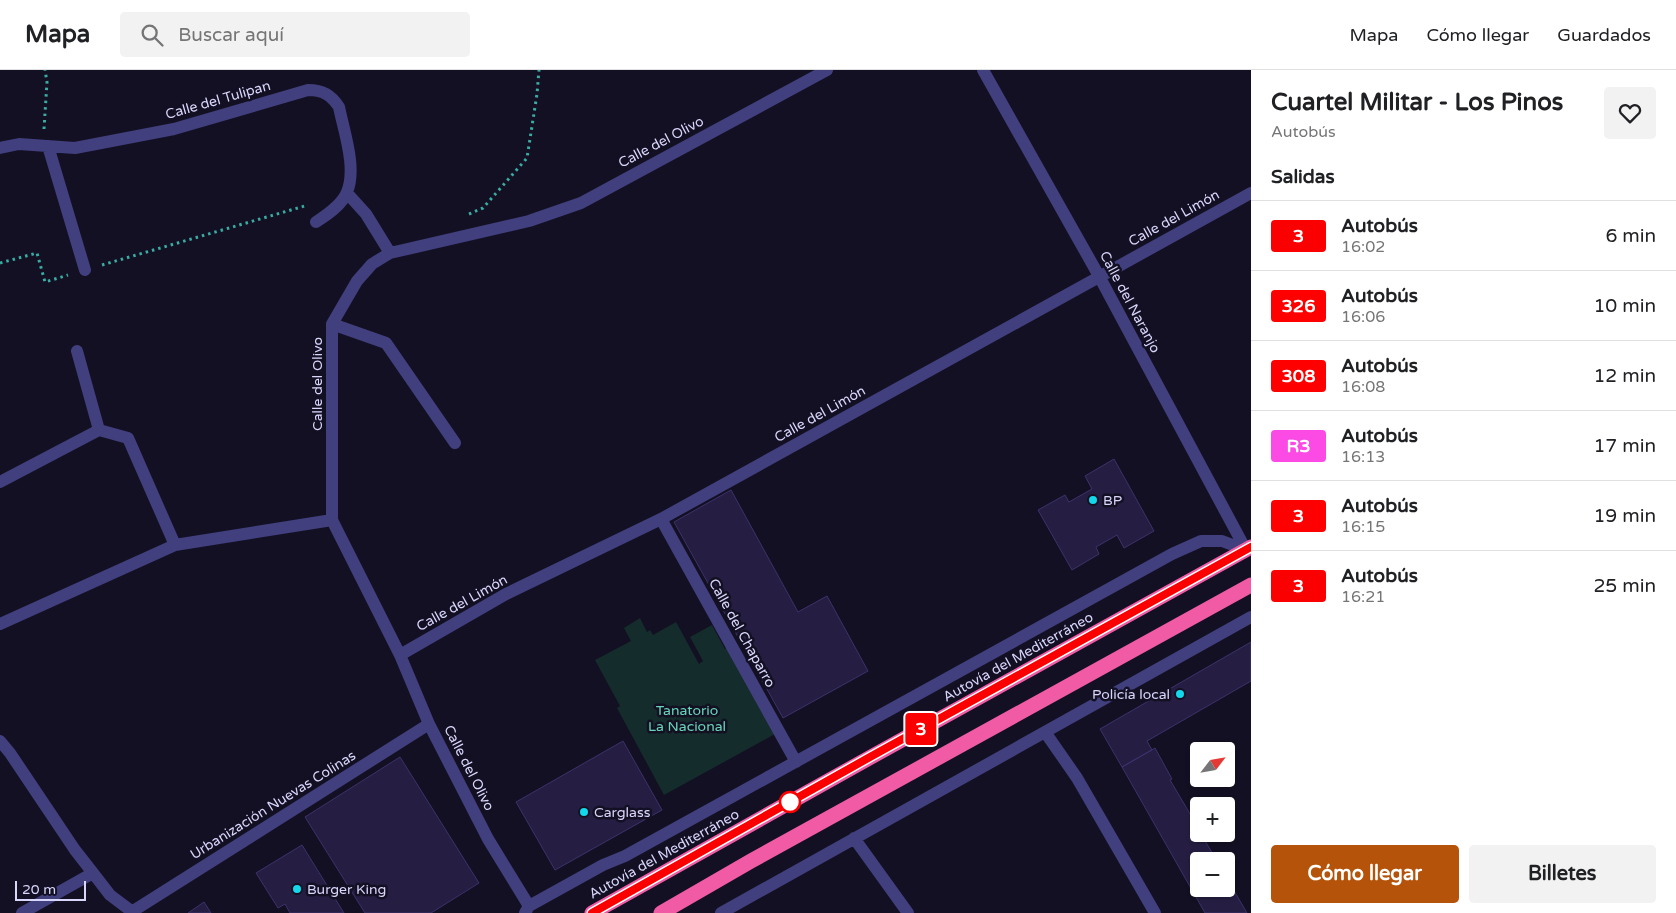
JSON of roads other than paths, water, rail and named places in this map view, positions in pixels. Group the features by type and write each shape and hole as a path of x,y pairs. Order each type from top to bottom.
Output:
{"highway":[{"name":"Autovía del Mediterráneo","path":"592,913 870,757 1248,549"},
{"path":"661,913 751,861 1251,585"}],"street":[{"name":"Calle del Olivo","path":"527,909 488,839 429,724 400,655 332,520 332,324 357,281 372,264 390,253 529,221 581,203 827,70"},
{"name":"Calle del Naranjo","path":"983,70 1099,276 1248,549"},
{"name":"Calle del Tulipan","path":"0,148 19,144 75,148 174,129 308,90 318,90 334,99 339,107 352,171 347,193 330,213 316,222"},
{"path":"48,146 85,270"},
{"path":"347,193 366,214 390,253"},
{"name":"Calle del Limón","path":"400,655 506,594 661,519 1251,193"},
{"path":"332,324 386,343 455,443"},
{"path":"77,350 99,430"},
{"path":"0,482 99,430 128,438 175,545"},
{"name":"Calle del Chaparro","path":"661,519 796,762"},
{"path":"0,624 175,545 332,520"},
{"path":"527,909 603,865 625,856 1172,554 1201,541 1222,541 1248,549"},
{"path":"721,913 1251,617"},
{"name":"Urbanización Nuevas Colinas","path":"0,742 10,753 75,850 110,895 134,912 429,724"},
{"path":"1045,732 1077,778 1155,913"},
{"path":"854,838 908,913"},
{"path":"22,913 93,873"}],"place":[{"name":"BP","path":"1093,500"},
{"name":"Policía local","path":"1180,694"},
{"name":"Carglass","path":"584,812"},
{"name":"Burger King","path":"297,889"}],"park label":[{"name":"Tanatorio La Nacional","path":"687,718"}]}
